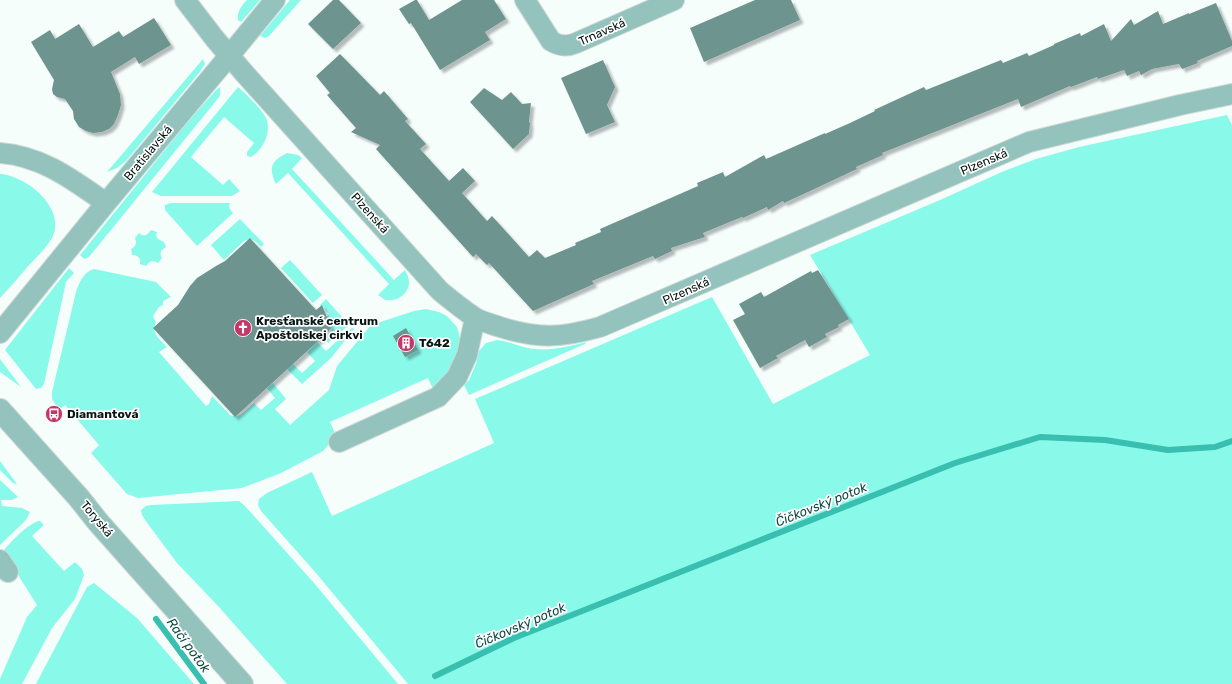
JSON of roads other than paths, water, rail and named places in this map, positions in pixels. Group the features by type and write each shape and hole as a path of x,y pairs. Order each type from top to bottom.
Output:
{"street":[{"name":"Plzenská","path":"185,0 229,56 440,291 476,318 531,335 553,336 579,333 600,327 1029,142 1232,94"},
{"name":"Bratislavská","path":"0,333 275,0"},
{"name":"Trnavská","path":"525,0 551,40 556,44 563,46 576,43 674,0"},
{"path":"0,153 22,156 38,161 71,179 106,203"},
{"path":"339,442 438,397 457,377 467,355 476,318"},
{"name":"Toryská","path":"0,410 242,684"}],"waterway":[{"name":"Čičkovský potok","path":"435,676 514,638 955,463 1040,437 1105,440 1168,450 1215,447 1232,441"},
{"name":"Račí potok","path":"156,619 204,684"}],"place":[{"name":"Kresťanské centrum Apoštolskej cirkvi","path":"243,328"},
{"name":"T642","path":"406,343"},
{"name":"Diamantová","path":"54,414"}]}
